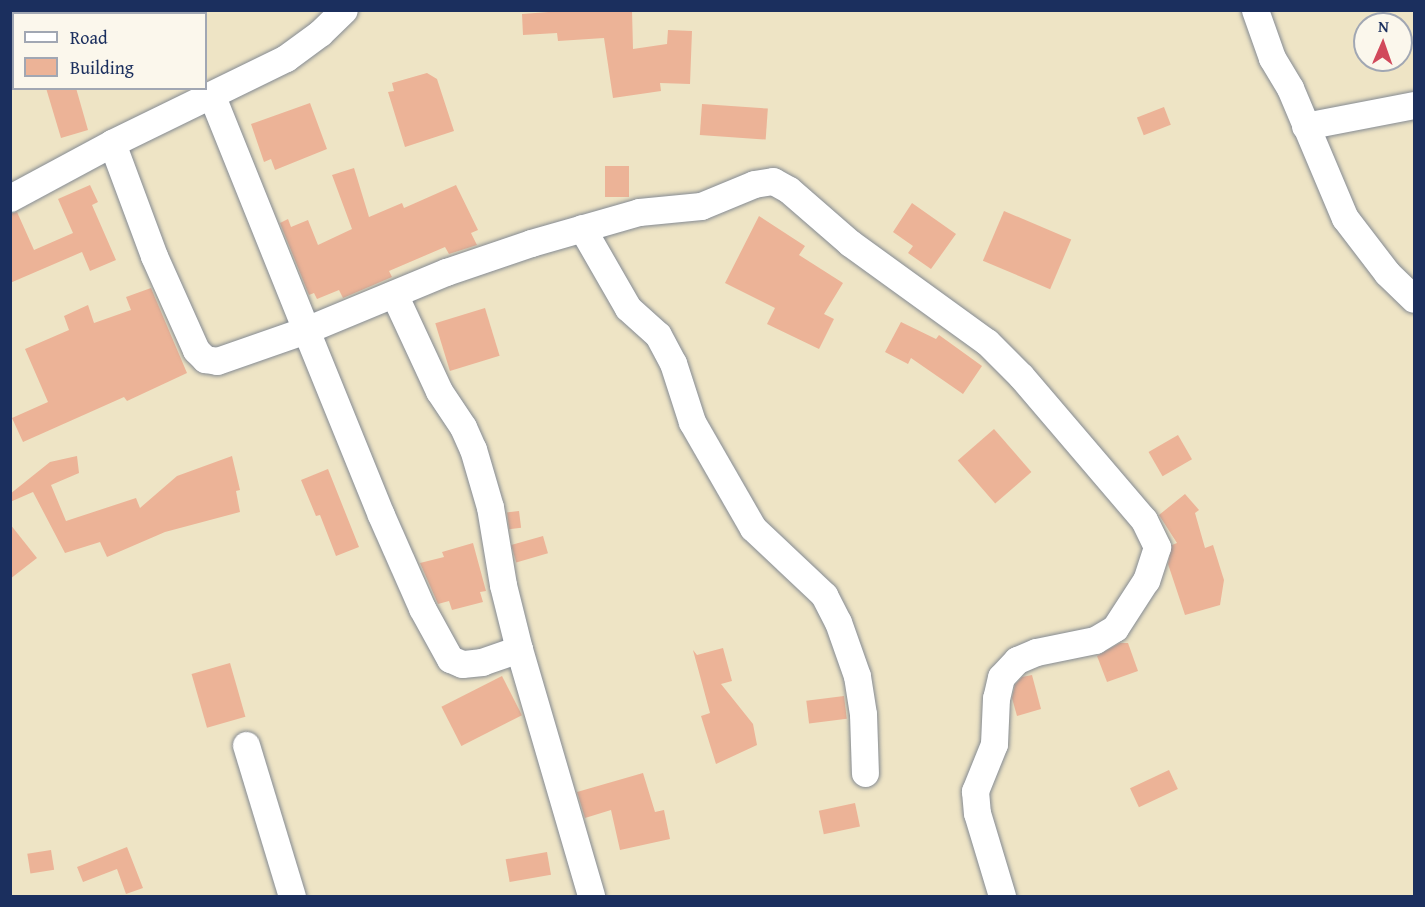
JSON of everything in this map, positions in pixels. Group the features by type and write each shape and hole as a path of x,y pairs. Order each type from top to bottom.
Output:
{"street":[{"path":"10,198 112,143 286,58 320,33 344,10"},
{"path":"1255,10 1272,58 1290,88 1345,218 1387,273 1414,299"},
{"path":"212,96 381,515 422,608 450,659 462,664 482,662 519,649"},
{"path":"1305,126 1414,105"},
{"path":"112,143 154,256 196,350 205,359 217,361 306,330 446,272 582,228 639,212 702,206 754,184 773,181 789,190 850,243 987,342 1022,376 1143,520 1157,547 1154,562 1141,590 1115,628 1095,640 1036,652 1017,660 1001,677 996,698 994,744 975,791 977,813 1002,897"},
{"path":"582,228 628,308 658,335 673,363 692,422 753,528 824,595 838,622 856,676 862,714 865,773"},
{"path":"394,294 439,392 463,427 473,449 490,507 503,585 519,649 591,897"},
{"path":"246,745 292,897"}],"building":[{"path":"575,10 632,10 633,49 667,44 668,30 692,31 690,84 660,83 661,91 613,98 604,38 558,41 557,33 523,35 522,14"},
{"path":"427,73 437,79 454,131 405,147 388,92 394,91 392,83"},
{"path":"47,90 77,90 88,130 61,138"},
{"path":"310,103 327,149 275,170 271,159 264,162 251,124"},
{"path":"702,104 768,109 766,140 700,135"},
{"path":"1164,107 1171,125 1144,135 1137,117"},
{"path":"605,166 629,166 629,197 605,197"},
{"path":"354,168 369,217 402,203 404,208 456,185 478,230 471,233 477,245 449,254 445,247 389,271 392,277 343,298 339,290 317,299 314,293 309,295 280,223 288,219 291,227 308,220 318,245 352,229 332,175"},
{"path":"90,185 98,202 92,205 116,260 90,271 82,252 10,283 10,214 17,212 34,250 73,233 58,199"},
{"path":"912,203 956,234 931,269 908,253 913,246 893,232"},
{"path":"1004,211 1071,240 1050,289 983,261"},
{"path":"759,216 805,246 799,255 843,283 824,314 834,319 819,349 767,324 775,308 725,283"},
{"path":"151,288 187,373 127,401 124,397 23,442 12,418 48,402 25,349 69,330 64,316 88,305 94,323 131,310 126,297"},
{"path":"485,308 500,356 450,371 435,323"},
{"path":"901,322 936,339 939,335 982,366 963,394 911,358 908,364 885,352"},
{"path":"994,429 1031,472 995,504 958,460"},
{"path":"1178,435 1192,459 1163,476 1149,452"},
{"path":"77,456 79,473 51,485 66,521 136,498 140,508 177,476 232,456 240,490 236,491 240,512 165,532 107,557 100,542 65,553 33,492 10,502 10,494 50,462"},
{"path":"328,469 359,547 336,556 320,515 316,516 301,480"},
{"path":"1185,494 1199,510 1195,513 1205,548 1213,545 1224,580 1220,605 1185,615 1168,564 1172,545 1177,543 1159,515"},
{"path":"519,511 521,528 509,529 507,512"},
{"path":"10,524 37,558 10,579"},
{"path":"543,536 548,553 516,562 511,545"},
{"path":"473,543 486,591 480,592 483,602 452,610 449,601 438,604 420,563 444,557 442,552"},
{"path":"1120,643 1128,643 1138,671 1107,682 1097,656"},
{"path":"723,648 732,681 721,684 753,724 757,745 716,764 701,716 710,713 693,650 697,655"},
{"path":"230,663 245,717 207,728 192,674"},
{"path":"1032,675 1041,709 1017,716 1012,698 1015,685 1022,677"},
{"path":"502,676 522,715 461,746 441,707"},
{"path":"844,696 847,719 809,723 806,701"},
{"path":"1169,770 1178,789 1139,807 1130,788"},
{"path":"643,773 655,812 664,810 670,839 620,850 611,810 585,818 577,792"},
{"path":"855,803 860,826 824,834 819,811"},
{"path":"127,847 143,888 126,894 117,869 83,882 77,867"},
{"path":"51,850 54,870 30,874 27,854"},
{"path":"547,852 551,875 510,882 506,859"}]}
